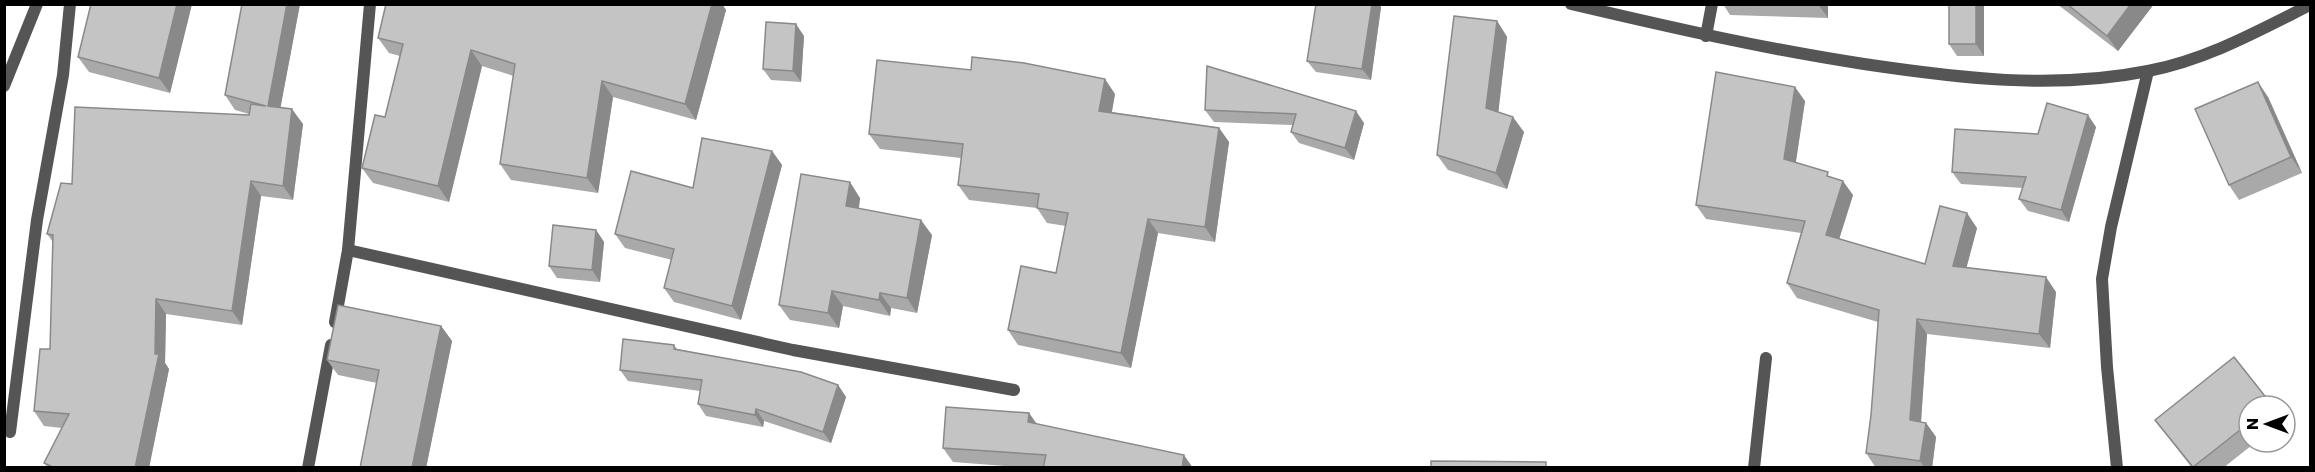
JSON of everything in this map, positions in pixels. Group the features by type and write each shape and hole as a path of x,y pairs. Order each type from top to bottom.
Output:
{"street":[{"path":"4,86 37,4"},
{"path":"10,432 37,220 63,75 70,4"},
{"path":"308,468 348,250 370,4"},
{"path":"1571,4 1707,36 1852,62 1992,80 2067,82 2148,71 2214,52 2310,5"},
{"path":"1707,36 1712,4"},
{"path":"2117,468 2107,367 2102,279 2111,227 2148,71"},
{"path":"348,250 793,350 1014,390"},
{"path":"1754,468 1766,358"}],"building":[{"path":"91,4 177,4 159,78 78,57"},
{"path":"242,4 287,4 268,106 292,109 283,186 251,181 232,311 156,299 155,354 159,354 135,468 55,468 44,463 69,414 34,411 40,349 50,349 53,235 47,234 61,183 72,184 75,107 249,115 251,104 266,106 225,95"},
{"path":"386,4 712,4 685,104 602,81 587,178 500,164 515,64 471,50 438,186 362,168 375,115 385,117 403,44 378,38"},
{"path":"1316,4 1372,4 1362,69 1307,61"},
{"path":"1949,4 1976,4 1976,44 1949,44"},
{"path":"2067,4 2131,4 2107,36"},
{"path":"1454,16 1497,21 1486,108 1513,117 1496,173 1437,155"},
{"path":"766,22 796,24 793,71 763,69"},
{"path":"972,57 1024,63 1105,79 1099,111 1219,128 1205,227 1148,219 1121,353 1008,330 1021,266 1056,273 1068,213 1037,208 1039,194 958,185 963,144 869,134 877,60 971,70"},
{"path":"1207,66 1356,111 1345,148 1291,132 1296,114 1205,110"},
{"path":"1716,72 1795,87 1784,159 1828,172 1827,176 1843,181 1826,235 1925,264 1940,206 1967,213 1953,266 2046,277 2039,334 1917,319 1910,420 1926,423 1920,461 1866,453 1879,310 1787,283 1805,221 1696,205"},
{"path":"2258,82 2291,157 2229,185 2195,109"},
{"path":"2047,103 2088,115 2061,210 2019,199 2026,177 1952,172 1955,129 2038,134"},
{"path":"702,138 772,151 732,306 664,288 674,249 615,234 631,171 693,188"},
{"path":"801,174 850,182 846,206 921,220 907,298 880,293 879,300 832,291 828,313 779,305"},
{"path":"553,225 596,230 592,270 549,266"},
{"path":"338,305 441,326 412,468 360,468 379,370 327,360"},
{"path":"623,339 674,345 674,349 801,372 838,385 823,432 756,409 755,415 698,404 702,380 620,370"},
{"path":"2234,357 2263,394 2237,394 2237,432 2193,467 2155,420"},
{"path":"946,407 1029,413 1028,422 1184,455 1182,468 1043,468 1046,455 943,448"},
{"path":"1431,461 1546,462 1546,468 1431,468"}]}
